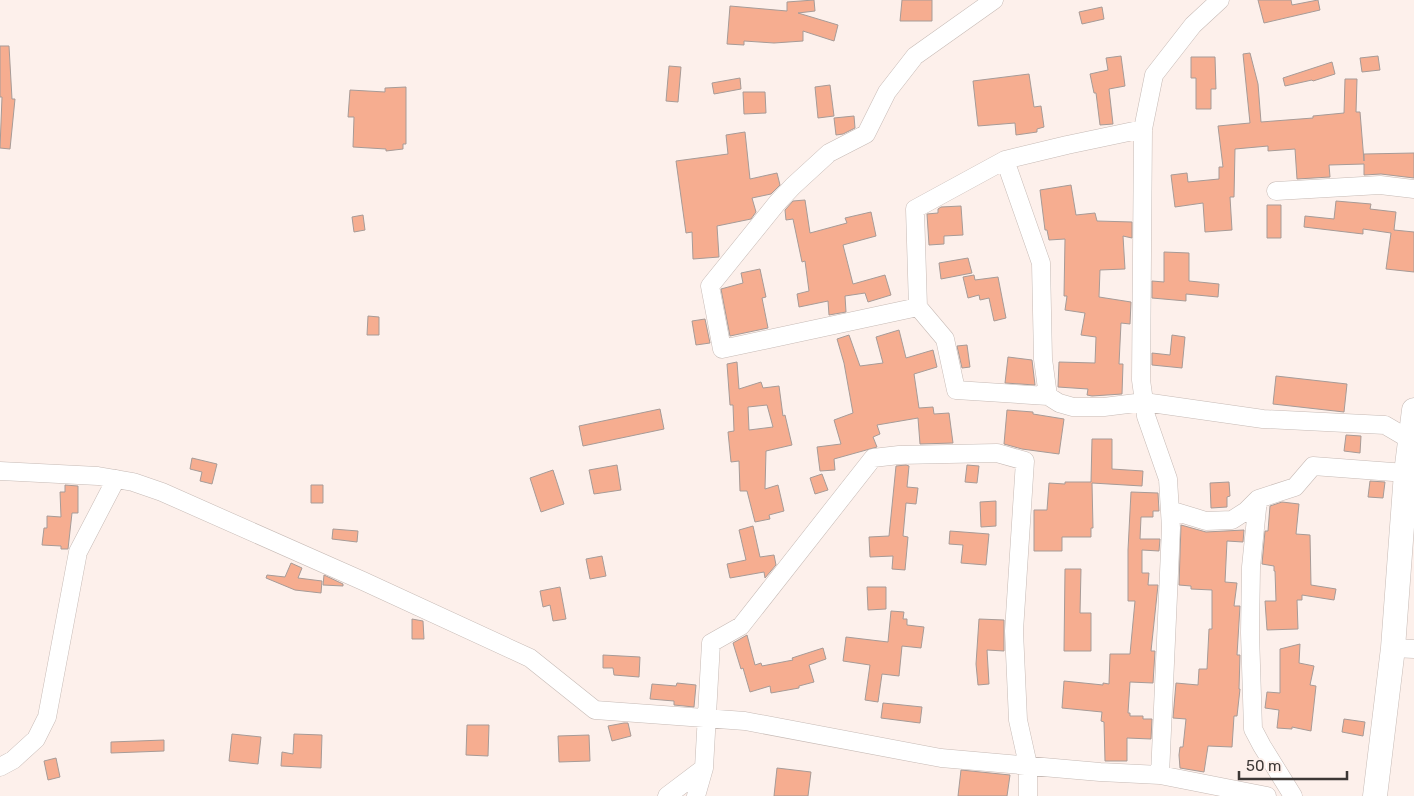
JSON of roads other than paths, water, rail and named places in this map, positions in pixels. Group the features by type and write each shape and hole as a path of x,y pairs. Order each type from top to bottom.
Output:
{"street":[{"path":"918,307 722,349 710,286 793,186 829,153 866,134 888,92 915,56 994,0"},
{"path":"1160,775 1171,528 1168,479 1146,416 1140,380 1143,129 1154,75 1193,25 1220,0"},
{"path":"1143,129 1005,160 915,209 918,307 945,339 956,390 1048,396 1058,403 1073,407 1104,407 1144,402 1263,419 1385,425 1412,441"},
{"path":"1005,160 1041,264 1043,359 1048,396"},
{"path":"1276,191 1380,185 1414,189"},
{"path":"1376,796 1403,648 1406,473 1412,441 1414,410"},
{"path":"696,796 704,768 711,643 741,626 873,458 899,455 997,453 1025,460 1014,631 1018,720 1028,765 1028,796"},
{"path":"1170,510 1206,521 1232,520 1246,511 1258,499 1295,486 1313,466 1406,473"},
{"path":"0,471 98,476 133,482 162,492 363,581 530,658 596,710 745,721 941,758 1160,775 1207,790 1267,796"},
{"path":"0,767 13,760 36,739 47,717 78,552 116,479"},
{"path":"1258,499 1251,567 1250,633 1253,730 1293,796"},
{"path":"667,796 704,768"}]}
